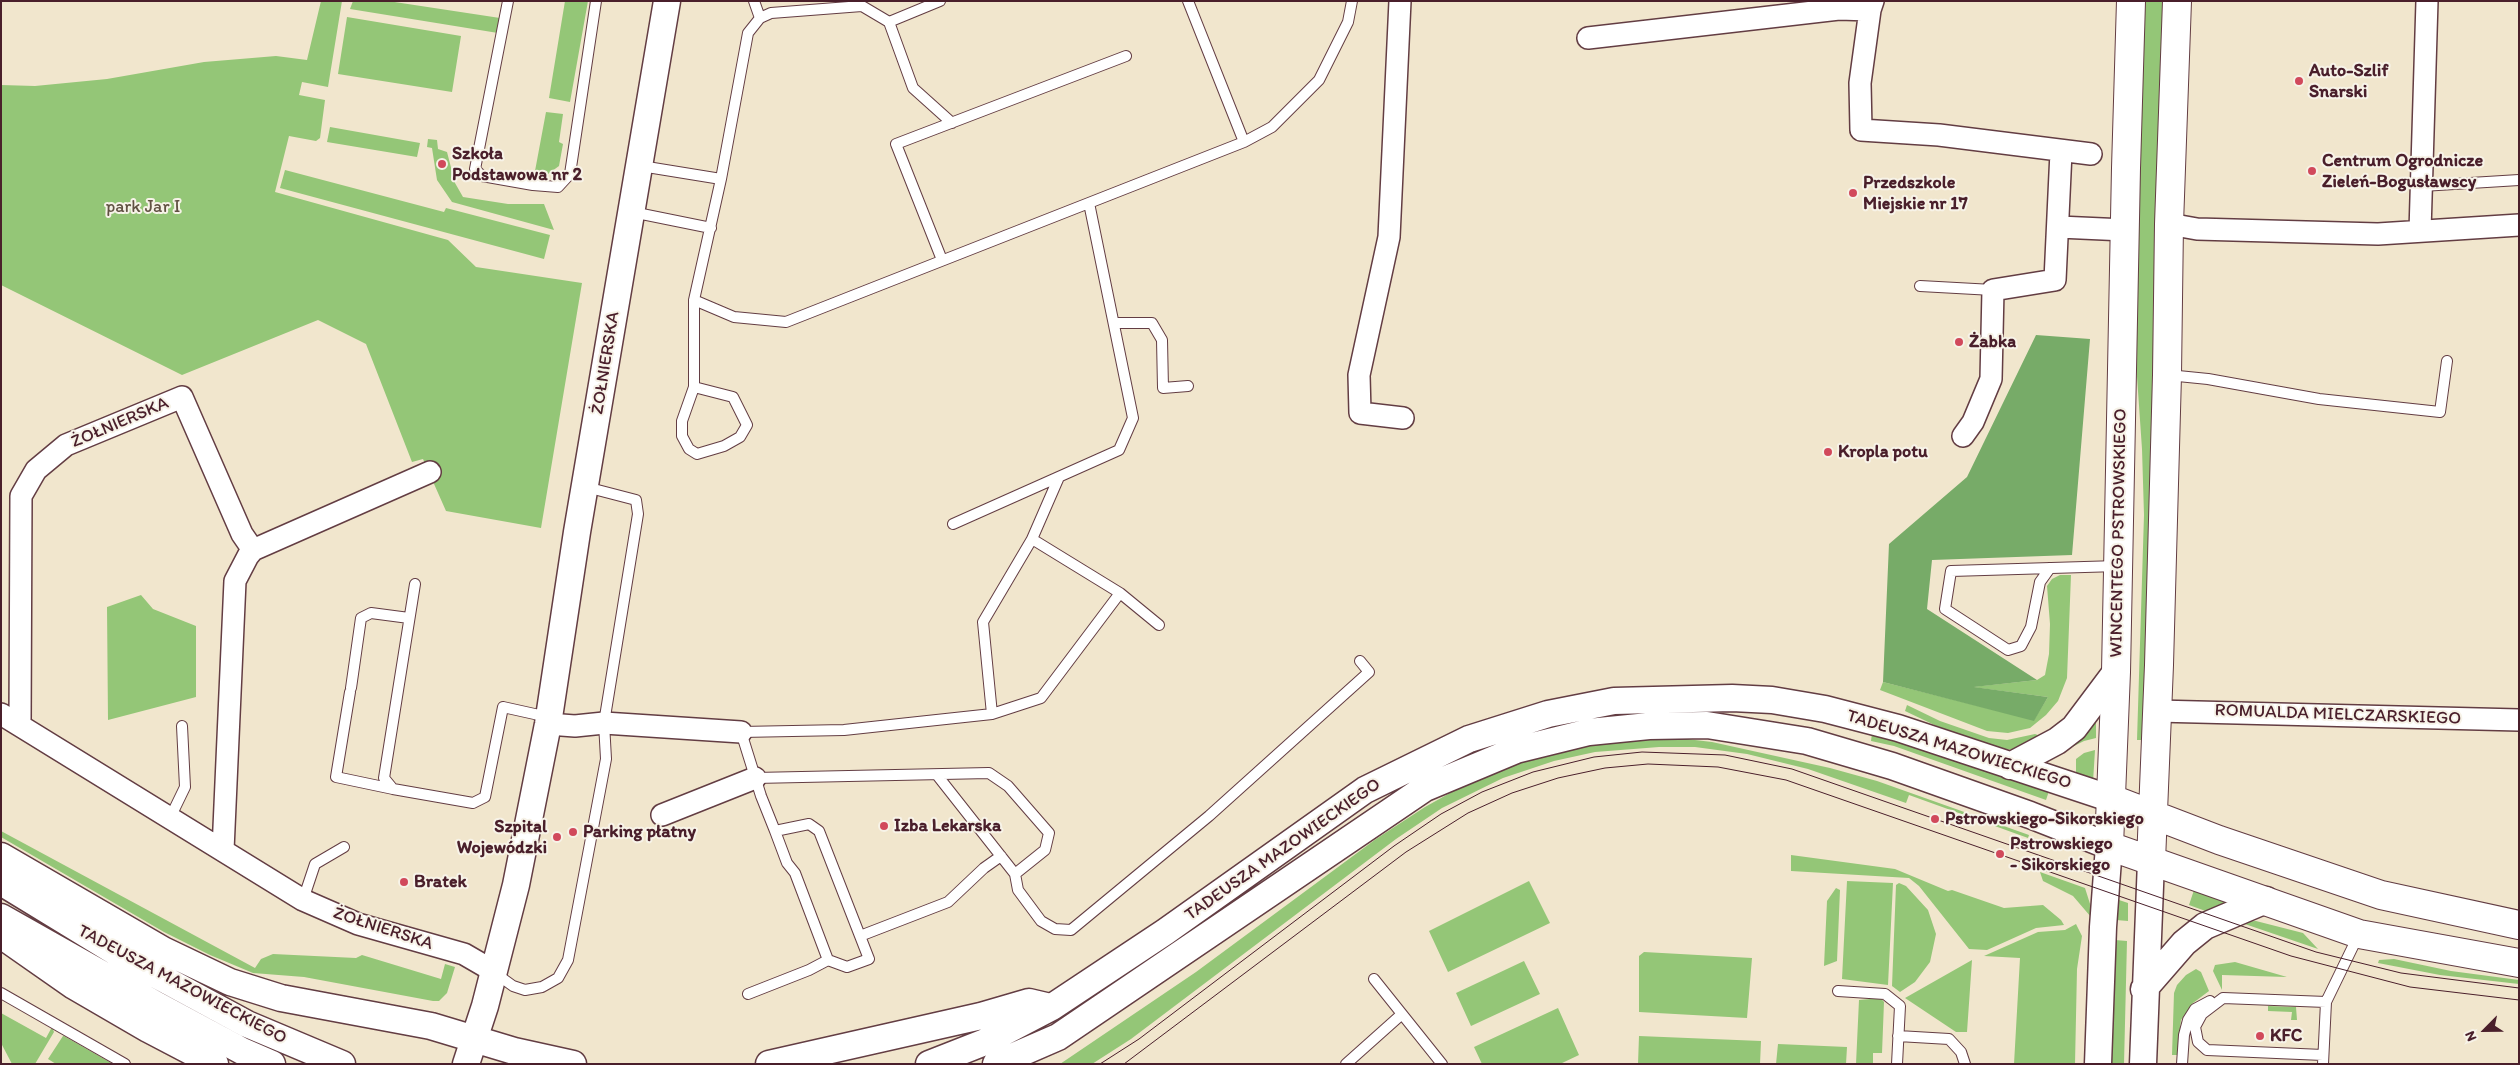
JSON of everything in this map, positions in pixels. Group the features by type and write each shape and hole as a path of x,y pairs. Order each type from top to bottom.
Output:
{"main road":[{"name":"WINCENTEGO PSTROWSKIEGO","path":"2110,846 2119,566 2124,230 2131,1"},
{"path":"2151,861 2177,1"},
{"name":"TADEUSZA MAZOWIECKIEGO","path":"2112,799 2152,815 2381,895 2519,925"},
{"path":"2110,846 2359,934 2519,963"}],"street":[{"name":"ŻOŁNIERSKA","path":"466,1064 495,972 516,885 548,721 667,1"},
{"path":"1400,1 1389,237 1359,375 1360,413 1403,418"},
{"path":"2420,231 2427,1"},
{"path":"1588,38 1871,6 1860,83 1861,130 1939,135 2061,152 2091,154"},
{"path":"1963,436 1973,422 1992,378 1993,290 2055,280 2059,227 2061,152"},
{"path":"2169,224 2197,229 2378,234 2519,225"},
{"path":"2059,227 2124,230"},
{"name":"ŻOŁNIERSKA","path":"20,725 21,496 36,470 66,445 182,397 242,534 252,550"},
{"path":"222,850 235,581 252,550 430,472"},
{"path":"2010,766 2057,741 2074,728 2116,672"},
{"name":"TADEUSZA MAZOWIECKIEGO","path":"929,1064 984,1042 1052,1007 1165,932 1366,790 1469,739 1548,714 1614,701 1732,698 1772,700 1825,709 1898,728 2112,799"},
{"name":"ROMUALDA MIELCZARSKIEGO","path":"2157,710 2519,720"},
{"name":"ŻOŁNIERSKA","path":"1,714 303,900 358,924 464,954 495,972"},
{"path":"548,721 574,726 604,724 741,732"},
{"name":"TADEUSZA MAZOWIECKIEGO","path":"996,1064 1058,1037 1425,788 1516,750 1589,732 1649,726 1706,725 1807,740 1892,766 2110,846"},
{"path":"662,815 755,778"},
{"name":"WINCENTEGO PSTROWSKIEGO","path":"2098,1064 2103,928 2110,846"},
{"path":"1,856 163,950 230,982 281,998 370,1013 431,1026 514,1051 573,1064"},
{"path":"2143,1064 2144,989 2151,861"},
{"name":"TADEUSZA MAZOWIECKIEGO","path":"1,882 127,959 247,1024 342,1064"},
{"path":"2144,989 2184,943 2205,926 2266,900"},
{"name":"TADEUSZA MAZOWIECKIEGO","path":"1,917 155,1004 242,1051 272,1064"},
{"path":"1,935 74,986 148,1029 215,1064"},
{"path":"769,1064 981,1016 1029,1002 1052,1007"},
{"path":"1040,1064 1058,1037"}],"lane":[{"path":"508,1 475,169 482,176 533,185 558,187 570,174 596,1"},
{"path":"754,1 760,18"},
{"path":"889,22 940,1"},
{"path":"1188,1 1244,142"},
{"path":"694,300 734,317 786,322 1244,142 1272,127 1319,80 1348,22 1352,1"},
{"path":"694,388 733,398 747,425 740,437 710,452 698,454 689,449 682,436 682,421 694,388 694,300 721,179 748,33 760,18 788,11 862,6 889,22 913,88 952,123"},
{"path":"942,260 896,144 1126,56"},
{"path":"639,166 721,179"},
{"path":"2422,186 2519,180"},
{"path":"952,524 1119,450 1133,418 1089,202"},
{"path":"632,212 711,228"},
{"path":"1920,286 1993,290"},
{"path":"1114,323 1152,323 1162,340 1164,388 1188,386"},
{"path":"2167,375 2208,379 2319,399 2440,412 2447,362"},
{"path":"992,714 983,622 1032,539 1059,477"},
{"path":"495,972 514,986 525,990 542,987 558,978 568,960 606,759 604,724 638,514 636,500 586,487"},
{"path":"1032,539 1120,593 1158,625"},
{"path":"2050,568 2040,582 2031,627 2021,646 2008,650 1945,610 1951,571 2050,568 2119,566"},
{"path":"393,789 384,778 414,584"},
{"path":"775,832 809,824 819,832 869,959 848,968 828,960 795,873 787,863 775,832 755,778 741,732 844,730 992,714 1041,698 1120,593"},
{"path":"409,618 371,613 361,618 336,777 473,804 484,797 503,708 548,721"},
{"path":"937,775 1015,874 1018,890 1041,921 1055,929 1071,930 1209,816 1369,672 1360,661"},
{"path":"170,818 185,787 182,726"},
{"path":"755,778 989,774 1008,786 1049,833 1045,850 1015,874"},
{"path":"303,900 315,864 344,847"},
{"path":"860,936 948,902 984,868 1001,856"},
{"path":"2223,998 2202,1014 2195,1026 2198,1042 2207,1050 2323,1059 2326,1002 2359,934"},
{"path":"748,994 809,970 828,960"},
{"path":"1374,979 1442,1064"},
{"path":"1838,991 1885,994 1900,1006 1897,1064"},
{"path":"1,993 125,1064"},
{"path":"2182,1064 2184,1035 2188,1020 2195,1009 2206,1002 2223,998 2326,1002"},
{"path":"1346,1064 1402,1014"},
{"path":"1898,1036 1949,1040 1961,1052 1966,1064"}],"green space":[{"name":"park Jar I","path":"321,1 342,1 328,87 302,82 299,95 325,100 320,138 316,141 289,136 275,192 448,240 476,267 582,283 541,528 446,511 423,459 412,462 366,344 318,320 182,375 1,285 1,85 35,86 107,79 204,62 276,56 307,60"},
{"path":"353,1 388,1 500,18 498,33 350,9"},
{"path":"565,1 588,1 570,102 549,98"},
{"path":"2142,1 2168,1 2145,740 2137,740 2144,515 2136,362"},
{"path":"347,17 461,36 452,92 338,74"},
{"path":"546,112 563,114 559,142 563,144 559,166 548,174 535,171"},
{"path":"330,127 420,143 417,157 327,142"},
{"path":"428,139 437,140 438,149 447,152 455,183 463,197 508,204 544,204 554,230 452,202 437,180 432,148 427,147"},
{"path":"285,170 444,212 446,208 550,235 544,259 280,188"},
{"path":"2036,335 2090,339 2072,555 1932,560 1927,609 2037,680 1974,687 2048,697 2034,721 1883,682 1889,544 1967,477"},
{"path":"2060,575 2071,575 2067,678 2058,701 2046,715 2030,728 2008,733 1987,731 1880,690 1883,682 2034,720 2048,697 1972,687 2037,680 2045,675 2049,654 2050,624 2047,586 2052,579"},
{"path":"141,595 153,609 196,626 196,697 108,720 107,607"},
{"path":"1907,705 1940,721 1989,738 2007,740 2035,734 2043,737 2018,749 2002,750 1968,741 1905,711"},
{"path":"2096,712 2096,738 2072,747 2069,743"},
{"path":"1872,733 2049,791 2046,800 1894,746 1871,741"},
{"path":"1678,738 1712,742 1830,768 1877,781 2029,835 2028,838 1909,795 1906,803 1808,769 1747,754 1695,747 1659,747 1595,752 1554,761 1503,778 1442,808 1396,839 1131,1039 1092,1064 1060,1064 1196,972 1376,839 1425,807 1459,788 1508,765 1580,746 1640,739"},
{"path":"2095,750 2093,782 2076,776 2076,759 2084,753"},
{"path":"1,831 255,968 261,959 273,954 356,958 362,955 441,979 445,964 455,967 447,993 439,1001 433,1001 304,977 253,973 210,955 164,932 1,837"},
{"path":"1791,855 1895,869 1948,891 1952,890 2004,908 2043,905 2061,920 2064,925 2036,928 1987,950 1969,949 1919,886 1909,878 1791,871"},
{"path":"2040,872 2085,888 2091,907 2091,917 2073,896 2043,881"},
{"path":"1529,881 1550,923 1448,972 1429,931"},
{"path":"1847,881 1893,883 1888,985 1842,979"},
{"path":"1899,883 1906,886 1928,910 1936,934 1930,962 1915,982 1900,992 1892,986 1896,885"},
{"path":"2195,887 2245,905 2211,913 2189,905"},
{"path":"1836,888 1840,890 1837,961 1824,966 1827,901"},
{"path":"2116,899 2128,903 2128,921 2116,920"},
{"path":"2256,921 2303,933 2318,949 2239,922"},
{"path":"2076,924 2082,936 2077,969 2075,1064 2014,1064 2020,958 1984,956 2038,932 2065,930"},
{"path":"2115,940 2127,941 2124,1064 2111,1064"},
{"path":"1644,952 1752,958 1747,1018 1639,1012 1639,956"},
{"path":"2394,959 2451,971 2519,980 2519,984 2440,975 2378,963 2379,960"},
{"path":"1972,960 1967,1032 1956,1032 1905,998"},
{"path":"1524,961 1540,994 1471,1026 1456,993"},
{"path":"2235,962 2287,977 2222,975 2222,990 2213,971 2215,965"},
{"path":"2196,969 2201,972 2209,991 2193,1003 2181,1020 2177,1055 2172,1055 2174,993 2177,985 2186,975"},
{"path":"1881,998 1884,1002 1882,1053 1873,1053 1873,1064 1856,1064 1859,1000"},
{"path":"2268,1006 2296,1007 2297,1020 2291,1020 2292,1012 2268,1011"},
{"path":"1558,1008 1579,1055 1560,1064 1482,1064 1474,1047"},
{"path":"1,1013 46,1038 52,1027 54,1032 35,1064 12,1064 1,1043"},
{"path":"63,1036 113,1064 56,1064 48,1059"},
{"path":"1639,1036 1761,1041 1760,1064 1638,1064"},
{"path":"1778,1044 1847,1047 1846,1064 1776,1064"}],"tram line":[{"path":"1100,1064 1139,1039 1394,846 1441,814 1482,792 1533,772 1594,757 1642,752 1725,755 1792,769 2316,952 2401,973 2519,988"},
{"path":"1124,1064 1406,852 1468,813 1512,793 1558,778 1605,768 1648,764 1718,767 1786,780 2291,956 2410,987 2519,1000"}],"place":[{"name":"Auto-Szlif Snarski","path":"2299,81"},
{"name":"Szkoła Podstawowa nr 2","path":"442,164"},
{"name":"Centrum Ogrodnicze Zieleń-Bogusławscy","path":"2312,171"},
{"name":"Przedszkole Miejskie nr 17","path":"1853,193"},
{"name":"Żabka","path":"1959,342"},
{"name":"Kropla potu","path":"1828,452"},
{"name":"Pstrowskiego-Sikorskiego","path":"1935,819"},
{"name":"Izba Lekarska","path":"884,826"},
{"name":"Parking płatny","path":"573,832"},
{"name":"Szpital Wojewódzki","path":"557,837"},
{"name":"Pstrowskiego - Sikorskiego","path":"2000,854"},
{"name":"Bratek","path":"404,882"},
{"name":"KFC","path":"2260,1036"}]}
